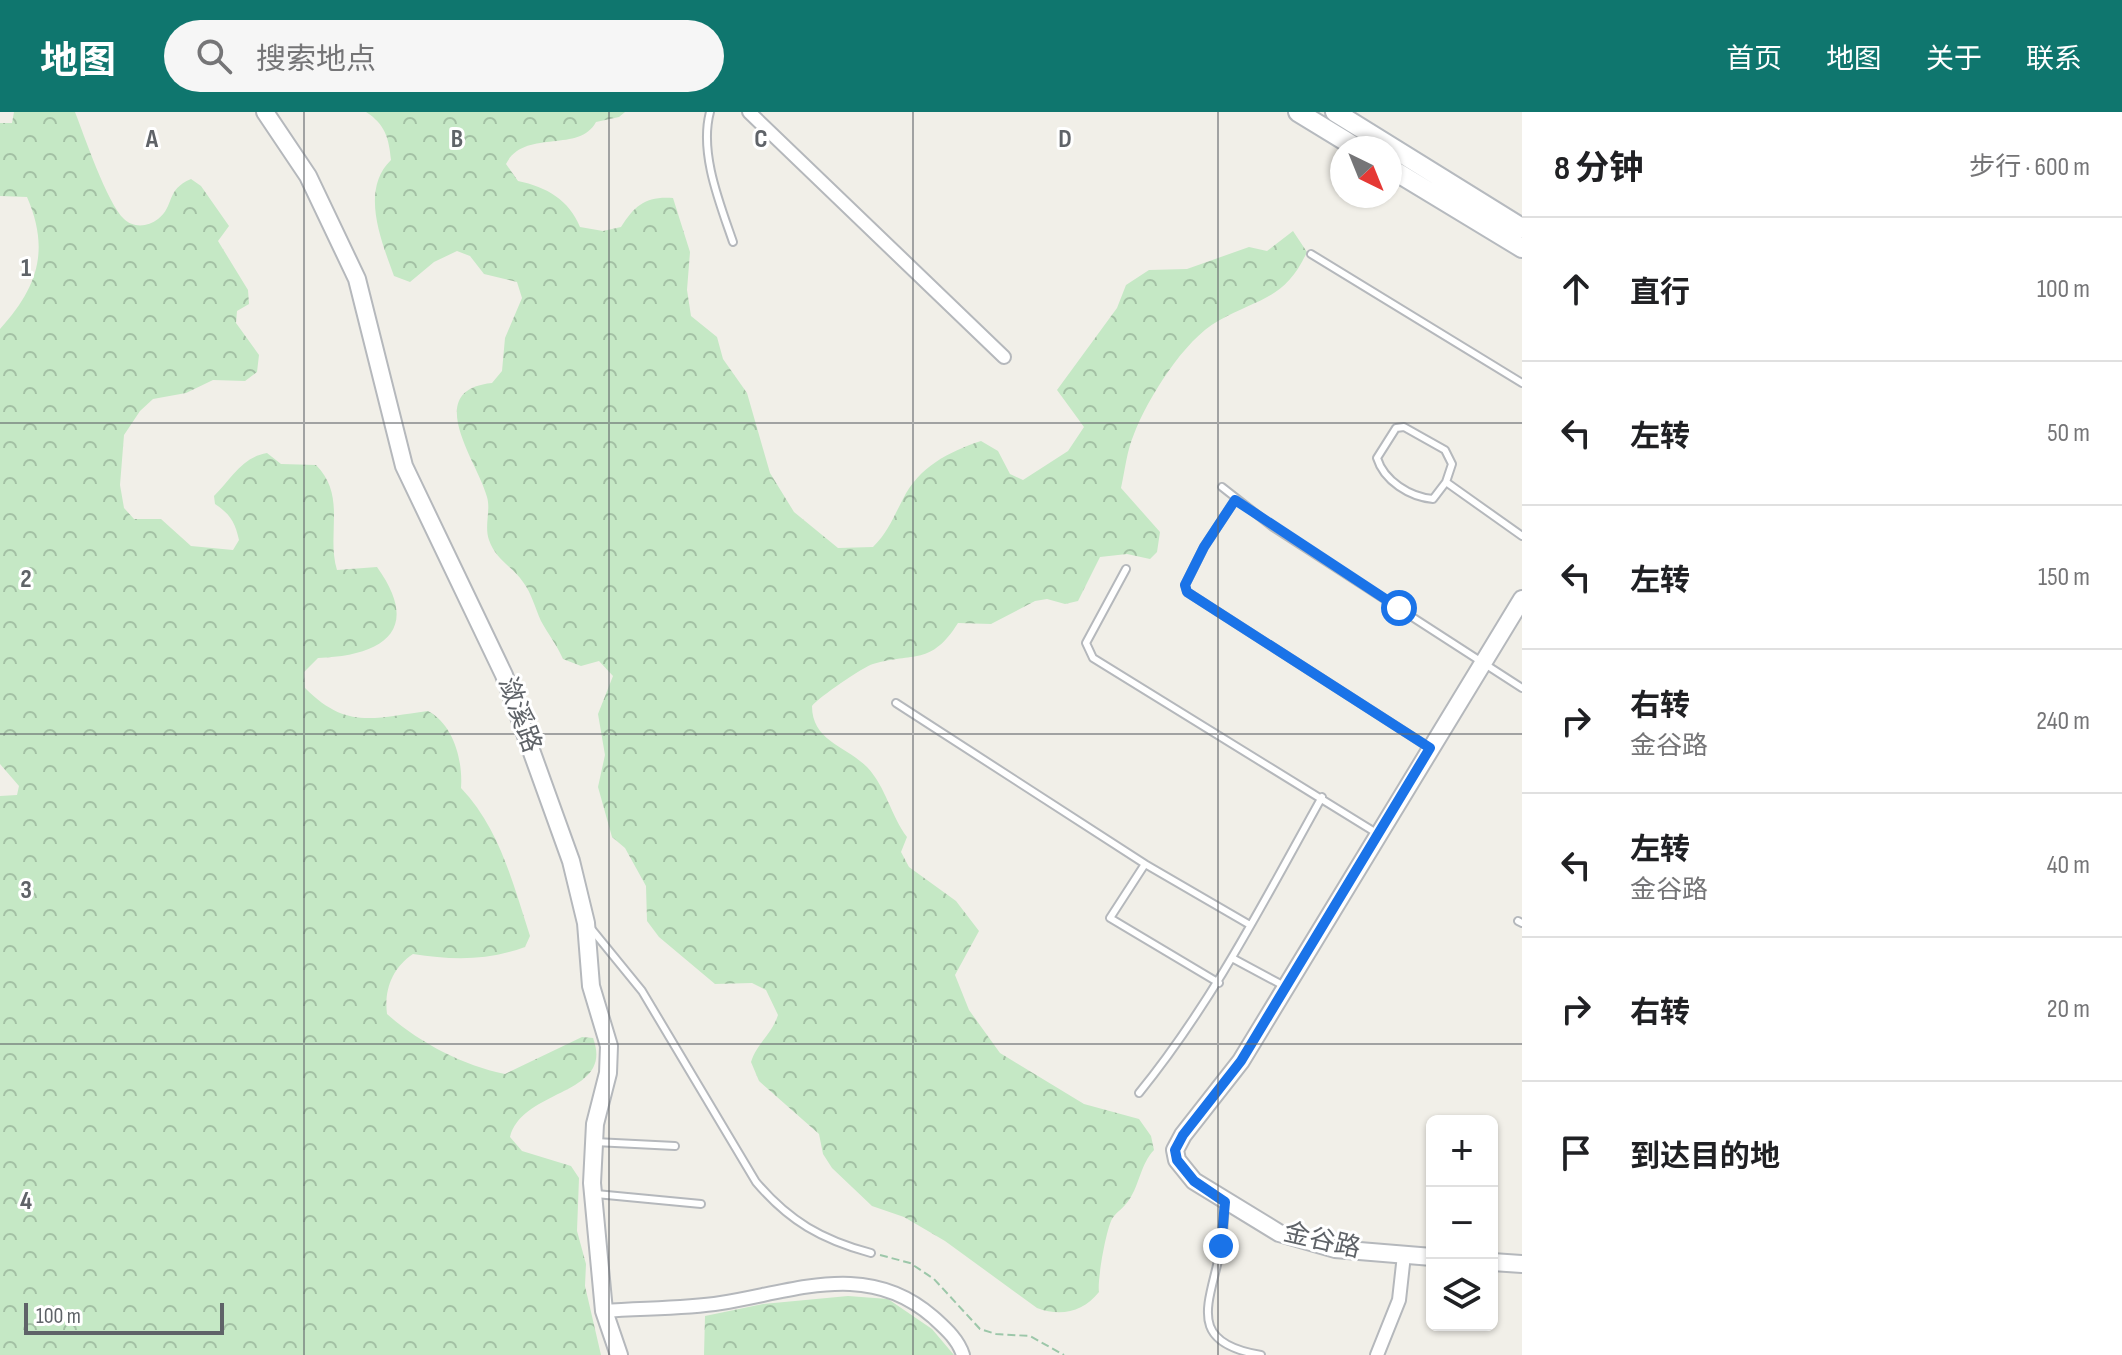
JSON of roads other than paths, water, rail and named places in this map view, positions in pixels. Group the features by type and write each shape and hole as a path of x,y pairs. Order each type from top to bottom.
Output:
{"main road":[{"path":"1298,112 1337,136"},
{"path":"1335,112 1522,228"},
{"path":"1402,175 1522,248"}],"street":[{"name":"潋溪路","path":"265,112 308,176 357,279 404,466 504,675 571,861 586,923 591,986 609,1046 608,1073 595,1124 592,1194 604,1311 619,1355"},
{"path":"749,112 1004,357"},
{"name":"金谷路","path":"1426,1257 1335,1249 1279,1233 1194,1181 1177,1160 1175,1150 1183,1135 1241,1061 1522,599"},
{"path":"1377,1355 1399,1300 1404,1255"},
{"path":"1498,1262 1522,1264"},
{"path":"604,1311 720,1303 817,1283 890,1289 919,1305 946,1329 963,1355"}],"lane":[{"path":"710,112 707,133 712,167 733,242"},
{"path":"1311,254 1522,383"},
{"path":"1404,427 1445,450 1452,464 1446,482 1433,499 1425,498 1396,485 1381,471 1377,458 1396,428 1404,427"},
{"path":"1446,482 1522,536"},
{"path":"1222,487 1235,500 1522,688"},
{"path":"1235,500 1204,547 1185,585 1187,592 1430,748"},
{"path":"1126,569 1086,643 1093,658 1378,834"},
{"path":"896,703 1145,864 1250,925"},
{"path":"1139,1093 1179,1044 1219,983 1322,797"},
{"path":"1145,864 1110,918 1219,983"},
{"path":"586,923 642,991 764,1191 779,1208 807,1230 834,1243 871,1253"},
{"path":"1232,958 1286,987"},
{"path":"595,1142 675,1146"},
{"path":"592,1194 701,1204"},
{"path":"1225,1202 1221,1246 1205,1316 1222,1342 1236,1351 1261,1355"}]}
